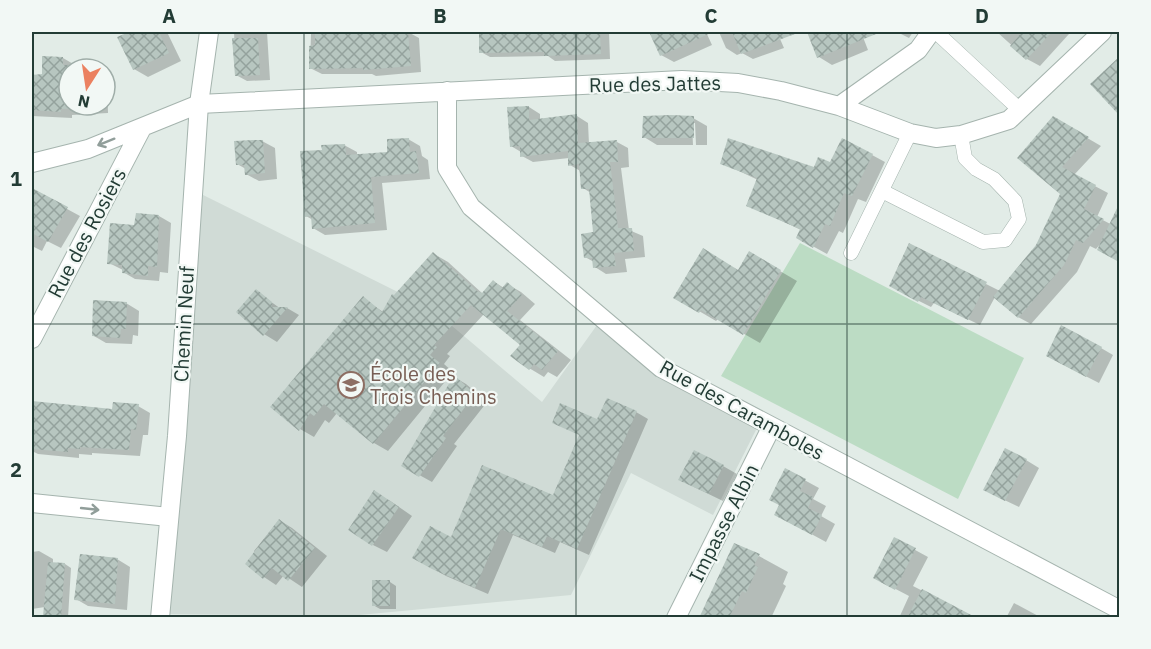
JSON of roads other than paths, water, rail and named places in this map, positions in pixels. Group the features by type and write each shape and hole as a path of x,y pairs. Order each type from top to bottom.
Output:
{"street":[{"name":"Chemin Neuf","path":"160,618 177,436 199,104 209,32"},
{"path":"839,106 918,50 931,32"},
{"name":"Rue des Jattes","path":"199,104 705,80 781,91 839,106 910,133 936,138 961,135 1009,120 1102,32"},
{"name":"Rue des Caramboles","path":"447,91 447,168 471,207 661,368 1119,610"},
{"name":"Rue des Rosiers","path":"32,163 88,149 199,104"},
{"name":"Rue des Rosiers","path":"32,339 142,128"},
{"name":"Impasse Albin","path":"676,618 771,428"},
{"path":"32,503 169,517"}],"lane":[{"path":"936,32 1020,110"},
{"path":"851,253 910,133"},
{"path":"882,191 983,242 1005,240 1019,219 1015,201 994,179 976,169 965,158 961,135"}],"place":[{"name":"École des Trois Chemins","path":"351,385"}]}
